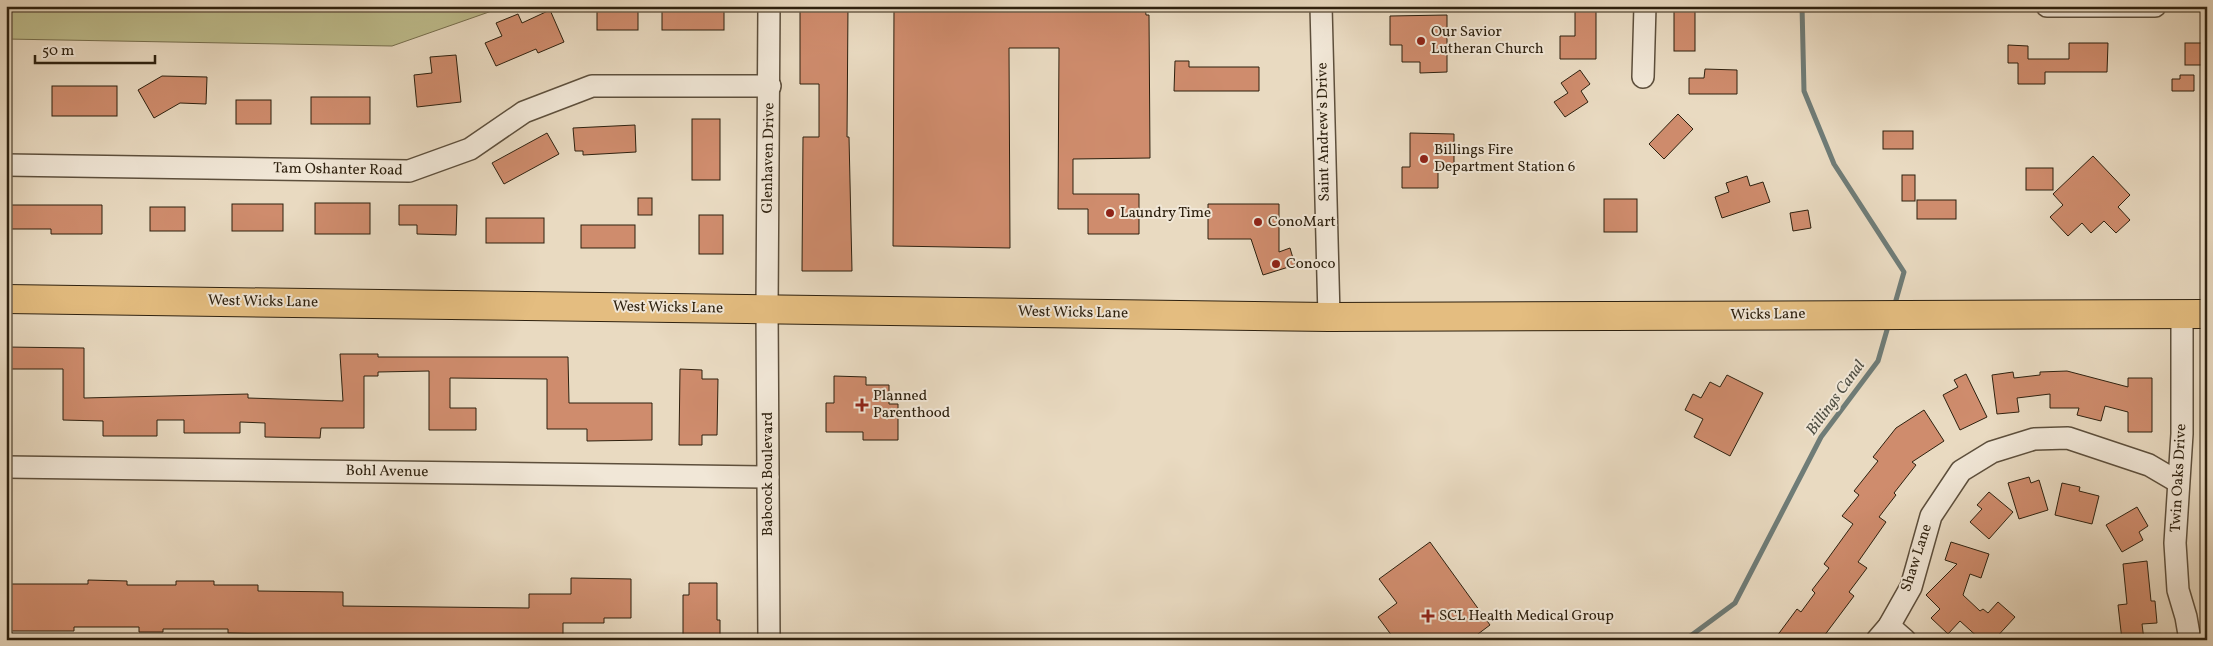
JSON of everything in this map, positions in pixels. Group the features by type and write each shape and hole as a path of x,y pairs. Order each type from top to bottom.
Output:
{"main road":[{"name":"West Wicks Lane","path":"6,299 1329,317"},
{"name":"Wicks Lane","path":"1329,317 2194,314"}],"street":[{"name":"Glenhaven Drive","path":"767,309 770,86 769,6"},
{"name":"Saint Andrew's Drive","path":"1321,6 1329,317"},
{"path":"1643,77 1645,6"},
{"path":"2047,6 2052,8 2155,6"},
{"name":"Tam Oshanter Road","path":"6,165 409,171 470,150 524,112 592,86 770,86"},
{"name":"Babcock Boulevard","path":"767,309 769,640"},
{"name":"Twin Oaks Drive","path":"2190,640 2178,590 2175,543 2178,482 2194,314"},
{"name":"Shaw Lane","path":"1883,633 1911,587 1931,516 1961,470 1992,452 2034,439 2068,438 2149,466 2178,482"},
{"name":"Bohl Avenue","path":"6,467 768,477"},
{"path":"1883,633 1906,640"}],"shaded area":[{"path":"6,6 506,6 392,46 6,39"}],"building":[{"path":"597,6 638,6 638,30 597,30"},
{"path":"662,6 724,6 724,30 662,30"},
{"path":"800,6 848,6 847,137 849,137 852,271 802,271 803,137 819,137 819,84 800,84"},
{"path":"894,6 1145,6 1146,15 1149,15 1150,158 1073,159 1073,194 1139,194 1139,234 1088,234 1088,209 1058,209 1059,48 1009,48 1010,248 893,246"},
{"path":"1575,6 1596,6 1596,59 1560,59 1560,36 1575,36"},
{"path":"550,10 564,42 538,53 536,49 496,66 485,43 502,36 496,23 518,14 522,23"},
{"path":"1674,10 1695,10 1695,51 1674,51"},
{"path":"1447,15 1447,72 1420,73 1420,62 1402,62 1402,45 1390,45 1390,16"},
{"path":"2069,43 2108,43 2107,72 2045,72 2045,84 2018,84 2018,63 2008,63 2008,45 2028,46 2028,59 2069,59"},
{"path":"2185,43 2207,43 2207,65 2185,65"},
{"path":"456,55 461,102 417,107 414,75 432,73 430,57"},
{"path":"1175,61 1189,61 1189,67 1259,67 1259,91 1174,91"},
{"path":"1705,69 1737,70 1737,94 1689,94 1689,78 1704,78"},
{"path":"1580,70 1590,84 1581,91 1588,102 1565,117 1554,102 1568,93 1561,83"},
{"path":"2180,75 2194,75 2194,91 2172,91 2172,79 2180,79"},
{"path":"162,76 207,77 206,104 180,103 154,118 138,90"},
{"path":"52,86 117,86 117,116 52,116"},
{"path":"311,97 370,97 370,124 311,124"},
{"path":"236,100 271,100 271,124 236,124"},
{"path":"1678,114 1693,129 1664,159 1649,144"},
{"path":"692,119 720,119 720,180 692,180"},
{"path":"635,125 636,152 583,155 583,151 575,151 573,128"},
{"path":"1883,131 1913,131 1913,149 1883,149"},
{"path":"547,133 559,154 504,184 492,163"},
{"path":"1410,133 1454,134 1454,167 1438,167 1438,188 1402,188 1402,167 1410,167"},
{"path":"2093,156 2130,195 2118,207 2130,220 2116,233 2104,221 2091,233 2082,223 2068,236 2050,217 2063,205 2053,194"},
{"path":"2026,168 2053,168 2053,190 2026,190"},
{"path":"1902,175 1915,175 1915,201 1902,201"},
{"path":"1747,176 1750,186 1763,182 1770,202 1722,218 1715,197 1729,192 1726,183"},
{"path":"638,198 652,198 652,215 638,215"},
{"path":"1604,199 1637,199 1637,232 1604,232"},
{"path":"1917,200 1956,200 1956,219 1917,219"},
{"path":"315,203 370,203 370,234 315,234"},
{"path":"232,204 283,204 283,231 232,231"},
{"path":"1208,204 1279,204 1279,252 1290,248 1295,265 1263,275 1251,239 1208,239"},
{"path":"6,205 102,205 102,234 51,234 51,229 6,229"},
{"path":"399,205 457,205 456,235 417,234 417,225 399,225"},
{"path":"150,207 185,207 185,231 150,231"},
{"path":"1808,210 1811,228 1793,231 1790,213"},
{"path":"699,215 723,215 723,254 699,254"},
{"path":"486,218 544,218 544,243 486,243"},
{"path":"581,225 635,225 635,248 581,248"},
{"path":"6,347 84,348 84,398 248,394 248,398 343,401 340,354 378,354 378,357 568,357 569,403 652,403 652,440 587,441 587,429 547,429 547,379 450,378 450,408 476,408 476,430 429,430 429,371 378,372 378,376 364,376 364,428 321,428 320,438 265,437 265,423 240,422 240,433 184,433 184,420 157,420 157,436 103,436 103,421 63,420 63,369 6,369"},
{"path":"680,369 702,370 702,379 718,379 717,435 702,435 702,445 679,445"},
{"path":"2067,371 2128,387 2128,378 2152,378 2152,432 2128,432 2128,412 2105,406 2101,421 2077,415 2079,408 2050,408 2050,394 2017,398 2019,412 1997,414 1992,375 2013,372 2014,378 2040,375 2040,372"},
{"path":"1966,374 1987,417 1960,430 1943,395 1958,387 1954,380"},
{"path":"1727,375 1763,393 1730,456 1694,437 1703,419 1685,410 1693,394 1701,398 1710,382 1720,387"},
{"path":"834,376 866,377 866,385 889,385 889,404 898,404 898,440 863,440 863,432 826,432 826,403 834,403"},
{"path":"1924,410 1944,441 1912,462 1916,465 1894,493 1896,495 1879,517 1886,522 1858,562 1867,568 1849,592 1854,596 1821,640 1774,640 1797,609 1801,612 1815,593 1812,590 1829,568 1824,564 1853,524 1842,516 1859,495 1854,491 1878,461 1873,457 1896,428"},
{"path":"2029,477 2031,483 2039,480 2048,510 2019,519 2008,483"},
{"path":"2062,483 2080,487 2079,491 2099,496 2092,524 2055,515"},
{"path":"1989,492 2013,512 1989,539 1970,522 1982,509 1977,505"},
{"path":"2137,507 2148,526 2139,532 2143,540 2122,552 2106,525"},
{"path":"1430,542 1490,625 1470,640 1395,640 1378,617 1397,603 1379,579"},
{"path":"1951,542 1989,554 1981,578 1970,574 1963,595 1980,611 1983,609 1988,613 1998,602 2015,617 1994,640 1981,640 1960,621 1948,634 1931,618 1940,609 1926,595 1957,564 1945,560"},
{"path":"2147,561 2151,601 2155,601 2157,623 2142,624 2144,640 2122,640 2118,605 2127,604 2123,564"},
{"path":"571,578 631,579 631,618 604,618 604,623 563,623 563,636 529,636 266,634 228,633 228,629 163,629 163,632 139,632 139,627 74,627 74,631 9,631 9,616 6,616 6,584 88,584 88,580 127,581 127,585 176,585 176,581 214,581 214,585 258,585 258,591 343,592 343,606 529,608 529,594 571,594"},
{"path":"689,583 717,583 717,620 720,620 720,640 683,640 683,595 689,595"}],"waterway":[{"name":"Billings Canal","path":"1802,6 1804,91 1834,164 1904,272 1894,307"},
{"name":"Billings Canal","path":"1685,640 1735,603 1821,437 1878,361 1889,323"}],"place":[{"name":"Our Savior Lutheran Church","path":"1421,41"},
{"name":"Billings Fire Department Station 6","path":"1424,159"},
{"name":"Laundry Time","path":"1110,213"},
{"name":"ConoMart","path":"1258,222"},
{"name":"Conoco","path":"1276,264"},
{"name":"Planned Parenthood","path":"862,405"},
{"name":"SCL Health Medical Group","path":"1428,616"}]}
